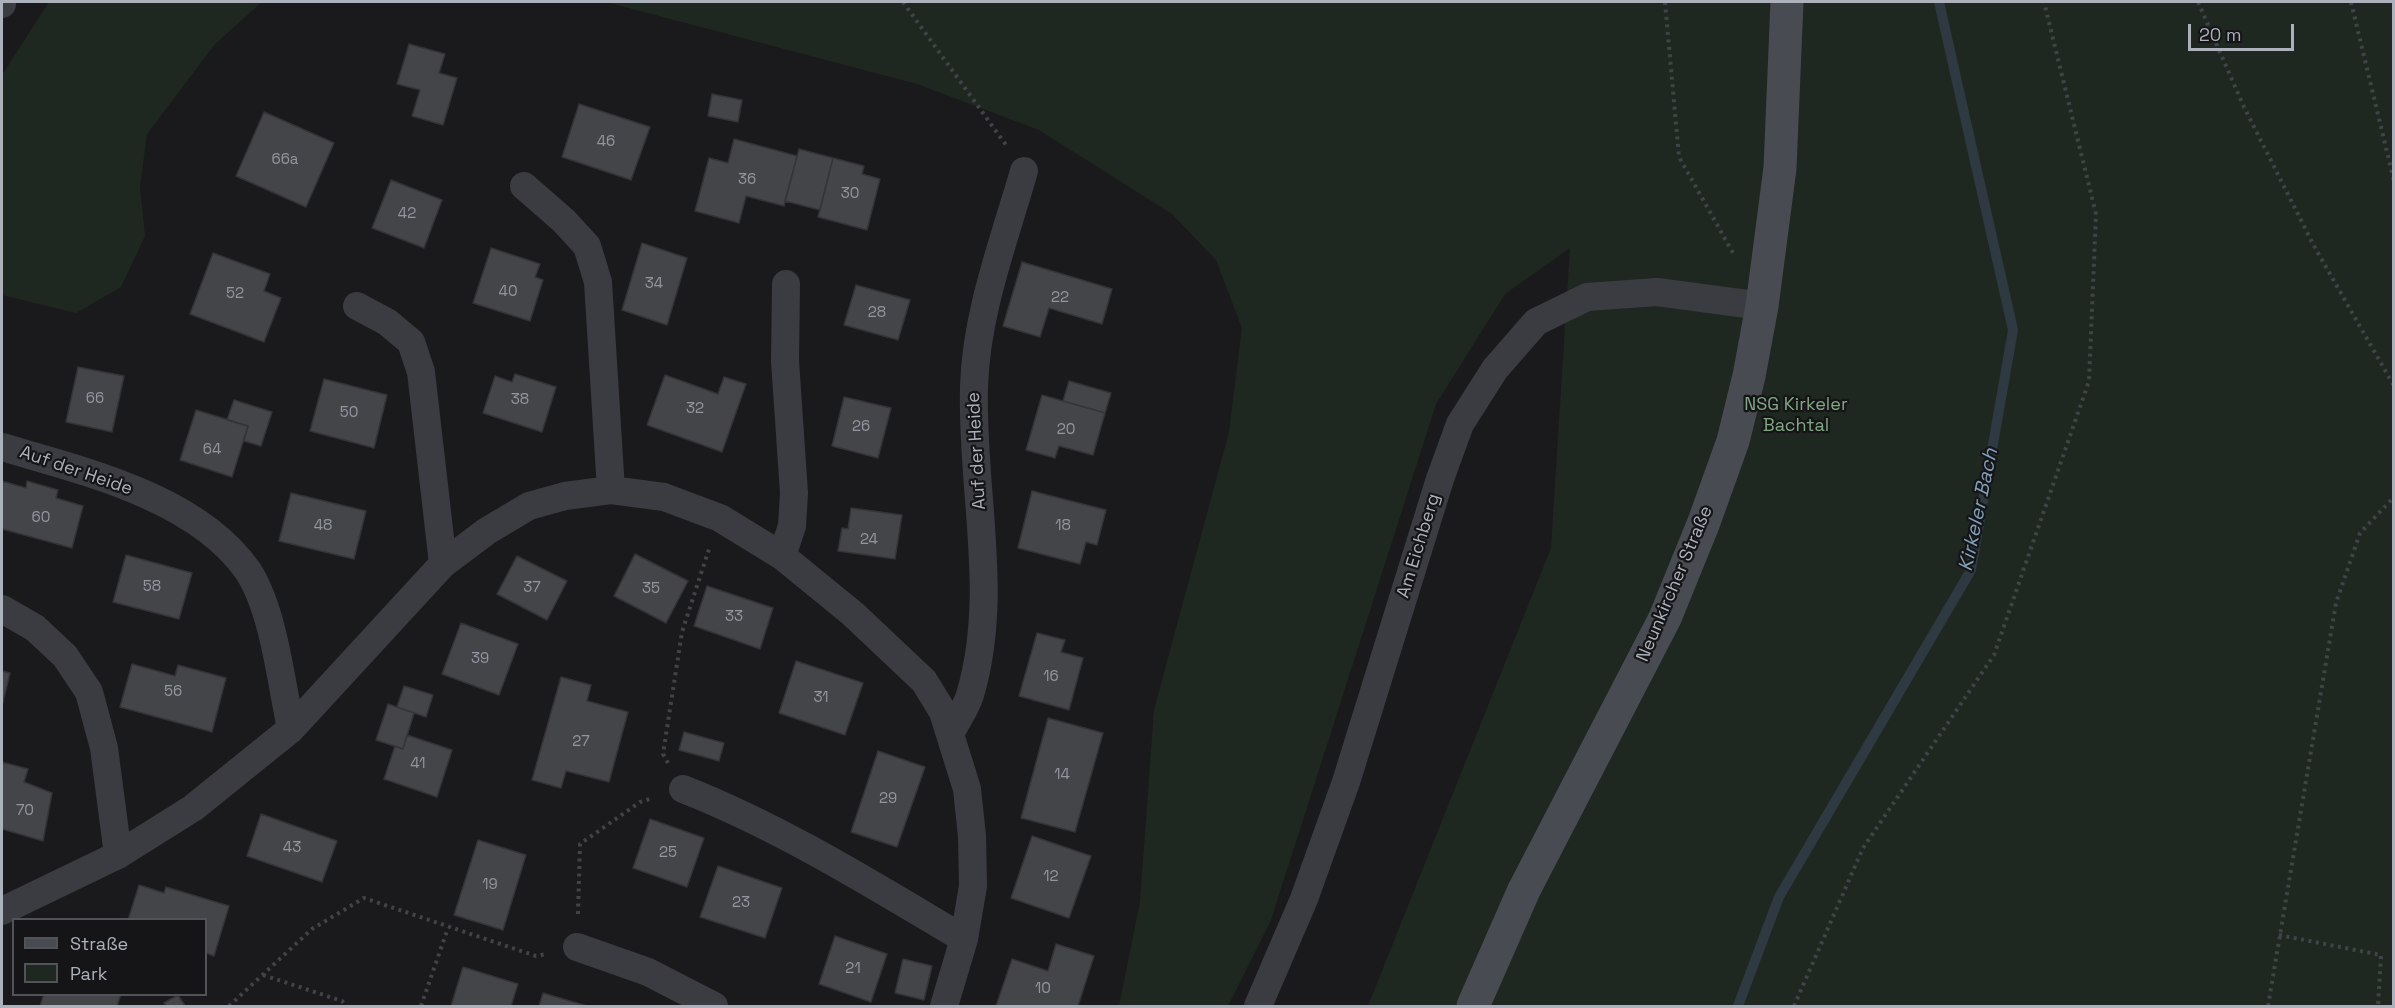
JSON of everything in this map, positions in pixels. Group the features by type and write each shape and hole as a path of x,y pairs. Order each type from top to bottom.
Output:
{"main road":[{"name":"Neunkircher Straße","path":"1473,1006 1524,890 1665,618 1704,522 1733,441 1749,376 1762,306 1780,168 1787,2"}],"street":[{"name":"Auf der Heide","path":"951,732 969,698 982,642 985,576 974,441 974,385 981,322 1024,171"},
{"path":"524,186 564,221 587,246 598,282 611,490"},
{"path":"782,556 792,526 794,493 784,361 786,284"},
{"name":"Am Eichberg","path":"1258,1006 1304,899 1346,782 1440,479 1460,424 1495,369 1536,322 1587,297 1657,292 1762,306"},
{"path":"357,306 387,322 411,342 421,372 443,564"},
{"name":"Auf der Heide","path":"2,447 114,480 184,514 220,537 249,573 268,616 291,729"},
{"path":"2,910 118,855 194,808 291,729 443,564 487,531 529,506 565,496 611,490 664,497 720,518 782,556 853,614 924,681 944,712 951,732 967,789 972,836 973,886 964,939 944,1006"},
{"path":"2,609 35,628 65,656 89,692 104,748 118,855"},
{"path":"683,789 732,808 823,856 964,939"},
{"path":"576,948 648,972 714,1006"}],"path":[{"path":"903,2 1024,171"},
{"path":"1665,2 1679,157 1734,256"},
{"path":"1794,1006 1863,848 1994,655 2089,381 2096,214 2044,2"},
{"path":"2198,2 2244,107 2314,246 2394,386"},
{"path":"2351,2 2394,181"},
{"path":"2268,1006 2336,603 2360,533 2394,497"},
{"path":"230,1006 312,929 364,898 536,956 576,948 580,844 640,802 683,789 663,754 682,632 720,518"},
{"path":"421,1006 448,928"},
{"path":"2279,935 2381,955 2378,1006"},
{"path":"262,975 342,1000 346,1006"}],"green space":[{"path":"49,2 262,2 215,44 147,134 140,187 145,236 121,287 76,313 2,295 2,75"},
{"name":"NSG Kirkeler Bachtal","path":"606,2 2393,2 2393,1006 1368,1006 1551,548 1570,248 1505,294 1436,404 1271,920 1228,1006 1119,1006 1140,902 1154,710 1229,432 1242,328 1216,260 1172,214 1039,130 917,84"}],"building":[{"path":"409,44 445,54 439,73 457,78 443,125 412,116 420,90 397,84"},
{"path":"712,94 742,100 738,122 708,116"},
{"path":"579,104 650,127 631,180 562,157"},
{"path":"264,112 334,143 306,207 236,176"},
{"path":"734,139 797,156 784,206 746,196 739,223 695,211 709,158 728,163"},
{"path":"799,149 833,158 820,210 785,201"},
{"path":"833,158 864,166 862,174 880,179 867,230 818,217"},
{"path":"391,180 442,200 424,248 372,228"},
{"path":"642,243 687,258 667,325 622,310"},
{"path":"491,248 540,264 535,277 543,280 530,321 473,303"},
{"path":"213,253 270,274 264,291 281,298 264,342 190,314"},
{"path":"1022,262 1112,289 1102,324 1049,308 1040,337 1003,326"},
{"path":"856,285 910,300 898,340 844,325"},
{"path":"78,367 124,376 112,432 66,422"},
{"path":"515,374 556,387 542,432 483,413 495,376 512,382"},
{"path":"665,375 718,394 724,377 746,384 722,452 647,425"},
{"path":"324,379 387,395 374,448 310,431"},
{"path":"1069,381 1111,393 1105,413 1063,401"},
{"path":"1042,395 1105,413 1093,455 1059,446 1055,458 1026,450"},
{"path":"844,397 891,408 878,458 832,446"},
{"path":"234,400 272,412 261,446 244,441 248,426 227,420"},
{"path":"196,410 248,426 232,477 180,460"},
{"path":"2,481 26,488 27,481 58,490 56,498 83,506 72,548 2,529"},
{"path":"1032,491 1106,510 1097,545 1086,542 1080,564 1018,548"},
{"path":"291,493 366,511 354,559 279,541"},
{"path":"851,508 902,515 895,559 838,551 842,528 848,529"},
{"path":"635,554 688,581 666,623 614,596"},
{"path":"126,555 192,573 179,619 113,602"},
{"path":"517,556 567,581 547,620 497,594"},
{"path":"707,586 773,608 760,649 694,626"},
{"path":"461,623 518,644 499,695 442,674"},
{"path":"1037,633 1065,640 1061,652 1083,658 1069,710 1019,696"},
{"path":"796,661 863,683 845,735 779,713"},
{"path":"132,664 175,676 178,665 226,678 212,732 120,707"},
{"path":"2,671 10,673 2,706"},
{"path":"561,677 591,685 587,701 628,712 609,782 566,771 561,788 532,780"},
{"path":"404,686 433,695 426,717 397,707"},
{"path":"388,704 414,713 403,749 376,740"},
{"path":"1048,718 1103,733 1075,832 1021,818"},
{"path":"684,732 724,743 719,761 679,750"},
{"path":"407,735 452,750 437,797 384,779 395,746 403,749"},
{"path":"878,751 925,767 897,847 851,832"},
{"path":"2,762 28,769 24,782 52,793 43,841 2,829"},
{"path":"261,814 337,841 322,882 247,856"},
{"path":"650,819 704,838 687,887 633,868"},
{"path":"1032,836 1091,856 1069,918 1011,898"},
{"path":"478,840 526,855 503,930 454,915"},
{"path":"718,866 782,888 765,938 700,917"},
{"path":"139,885 164,893 166,887 229,906 214,956 207,953 207,918 129,918"},
{"path":"835,936 887,954 871,1002 819,984"},
{"path":"1056,944 1094,956 1078,1006 996,1006 1012,959 1048,971"},
{"path":"903,959 932,966 924,1000 895,993"},
{"path":"463,967 518,984 511,1006 451,1006"},
{"path":"543,993 587,1006 539,1006"},
{"path":"43,996 120,996 117,1006 40,1006"},
{"path":"179,996 185,1006 167,1006 164,1003"}],"waterway":[{"name":"Kirkeler Bach","path":"1738,1006 1779,897 1971,570 2013,330 1939,2"}]}
